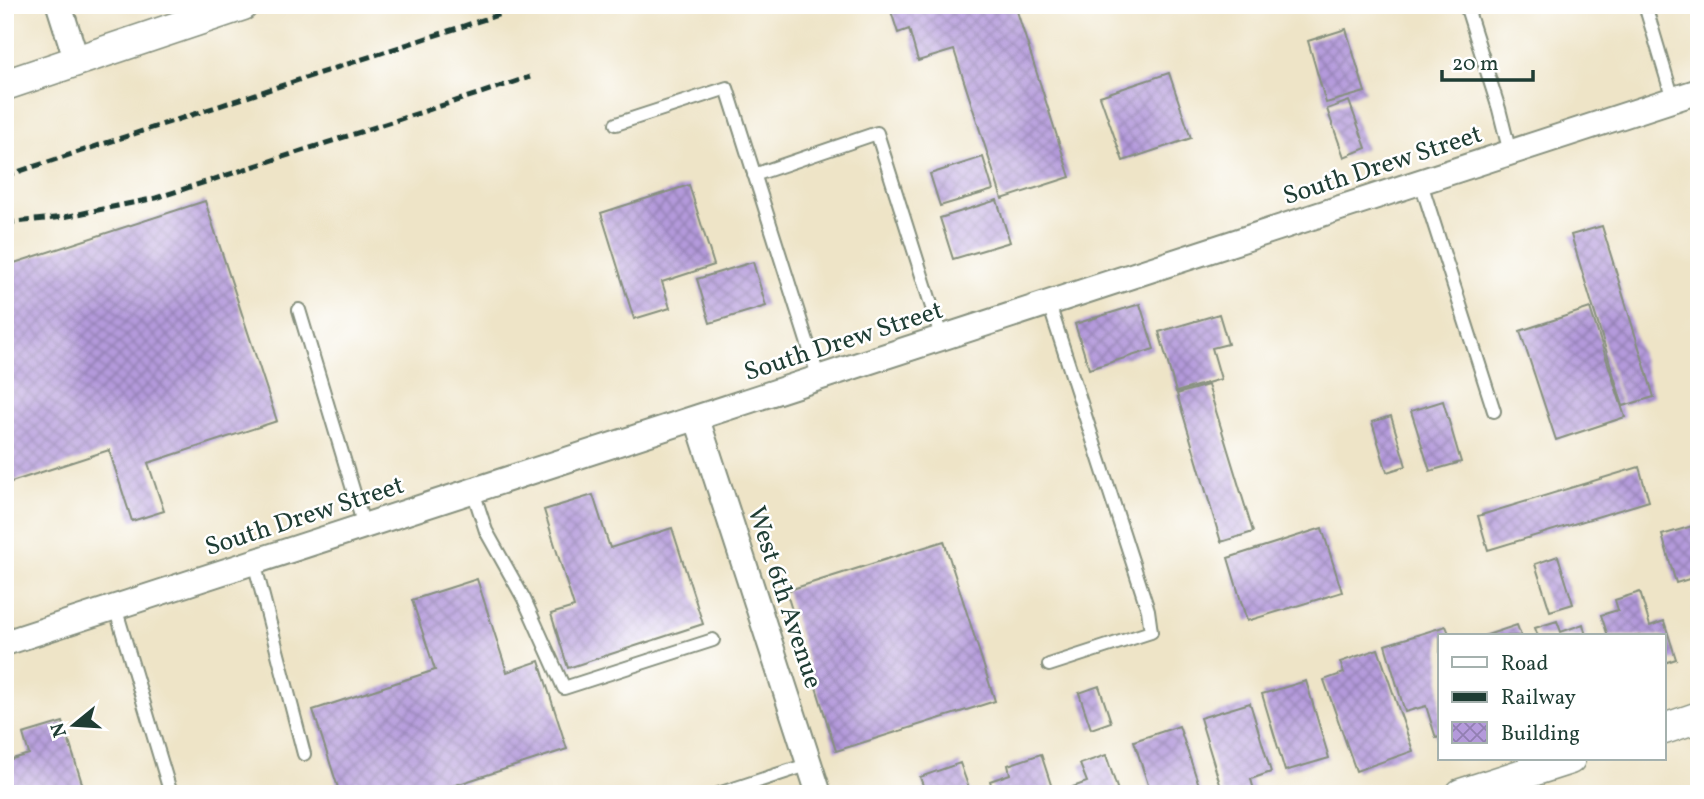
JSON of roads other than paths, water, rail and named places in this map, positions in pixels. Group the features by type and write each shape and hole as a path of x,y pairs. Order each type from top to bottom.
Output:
{"street":[{"path":"60,5 77,62"},
{"path":"5,85 243,5"},
{"name":"South Drew Street","path":"5,643 1699,91"},
{"name":"West 6th Avenue","path":"697,419 819,794"},
{"path":"1666,728 1699,717"},
{"path":"1461,794 1567,760"}],"lane":[{"path":"1466,5 1510,153"},
{"path":"1645,5 1673,99"},
{"path":"616,124 727,88 818,379"},
{"path":"754,175 877,134 942,339"},
{"path":"1421,183 1494,411"},
{"path":"1049,304 1148,610 1151,632 1049,665"},
{"path":"299,310 365,526"},
{"path":"473,491 486,531 524,599 564,688 713,640"},
{"path":"254,562 304,754"},
{"path":"115,607 170,794"},
{"path":"718,794 810,764"}],"railway":[{"path":"5,176 528,5"},
{"path":"5,223 64,217 156,198 530,77"}]}
